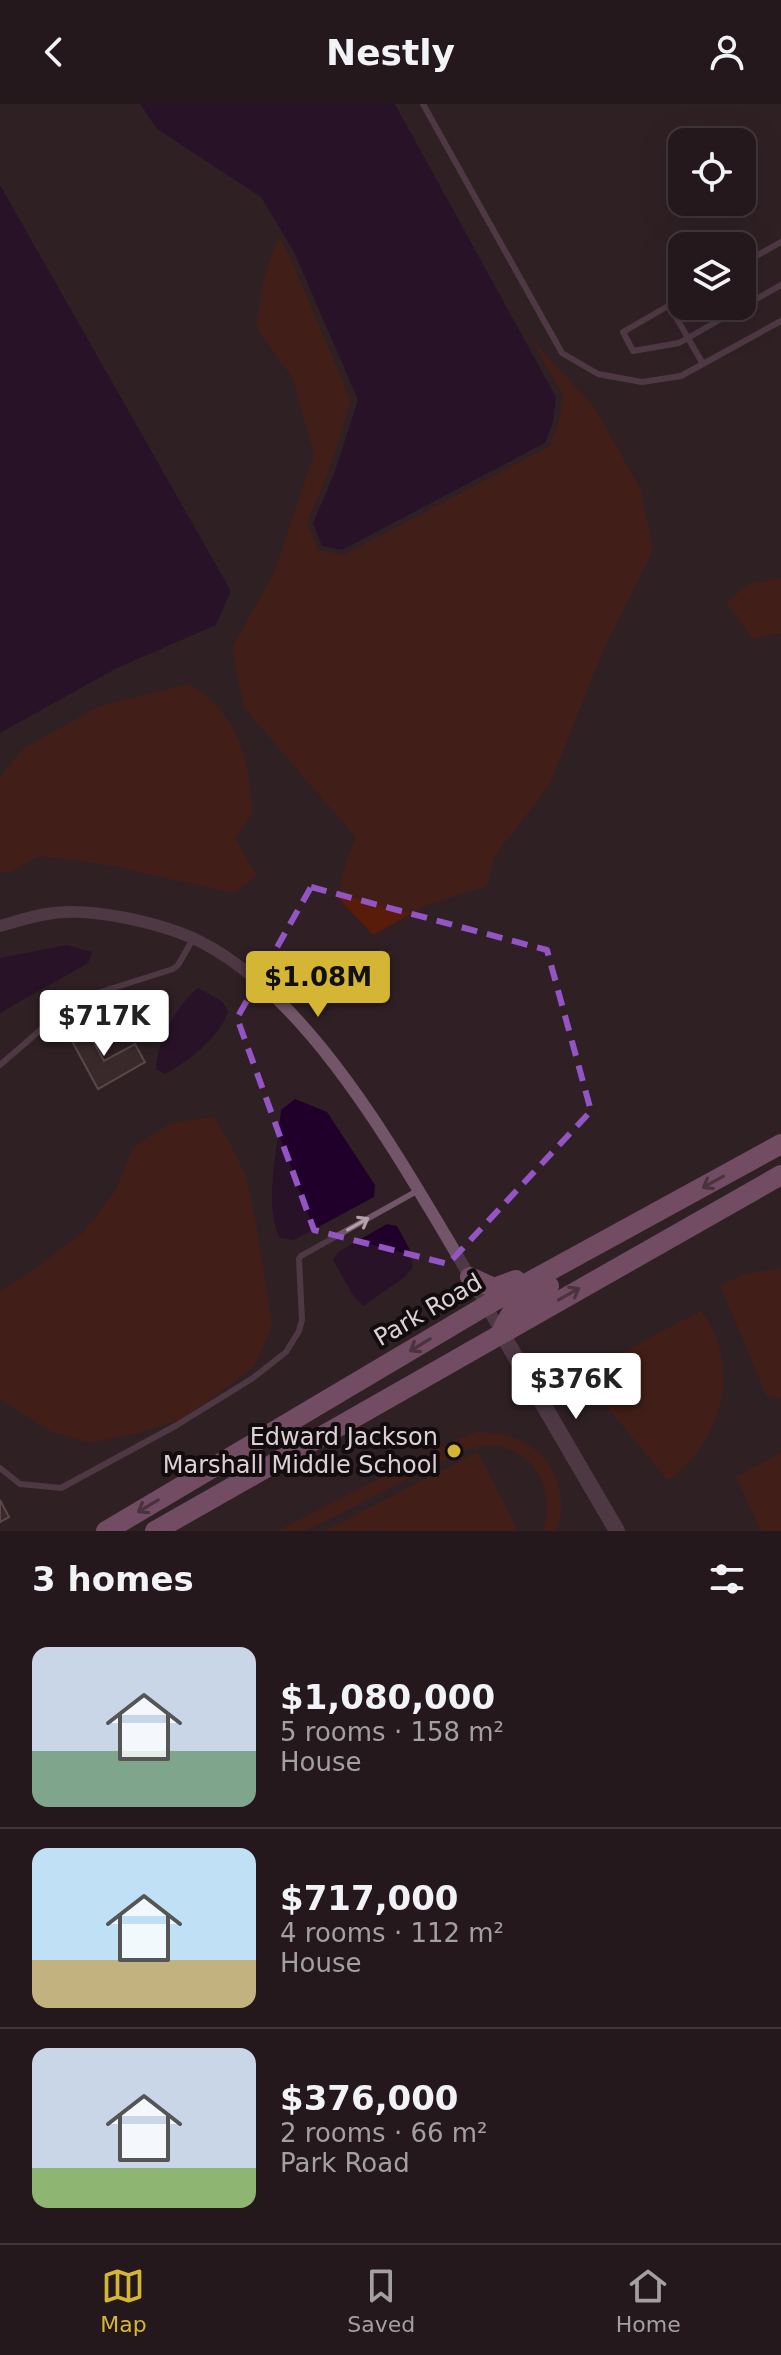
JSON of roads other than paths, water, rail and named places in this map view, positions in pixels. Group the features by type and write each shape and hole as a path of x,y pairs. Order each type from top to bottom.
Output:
{"main road":[{"name":"Park Road","path":"106,1531 487,1305 781,1144"},
{"path":"155,1531 781,1175"},
{"path":"470,1277 494,1288 513,1282 611,1230 652,1215"},
{"path":"501,1332 512,1312 527,1299 612,1247 652,1215"},
{"path":"325,1433 337,1416 466,1340 487,1305"}],"street":[{"path":"0,926 50,913 104,914 155,925 193,939 234,962 283,1006 347,1080 389,1141 617,1531"}],"lane":[{"path":"423,104 562,353 598,374 642,382 681,376 781,321"},
{"path":"756,256 781,242"},
{"path":"668,306 623,332 633,351 679,343 781,285"},
{"path":"678,320 703,364"},
{"path":"0,1065 67,1007 85,997 173,969 193,939"},
{"path":"0,1468 20,1484 61,1488 177,1425 253,1378 286,1352 299,1331 302,1320 299,1259 418,1190"}],"place":[{"name":"Edward Jackson Marshall Middle School","path":"454,1451"}]}
